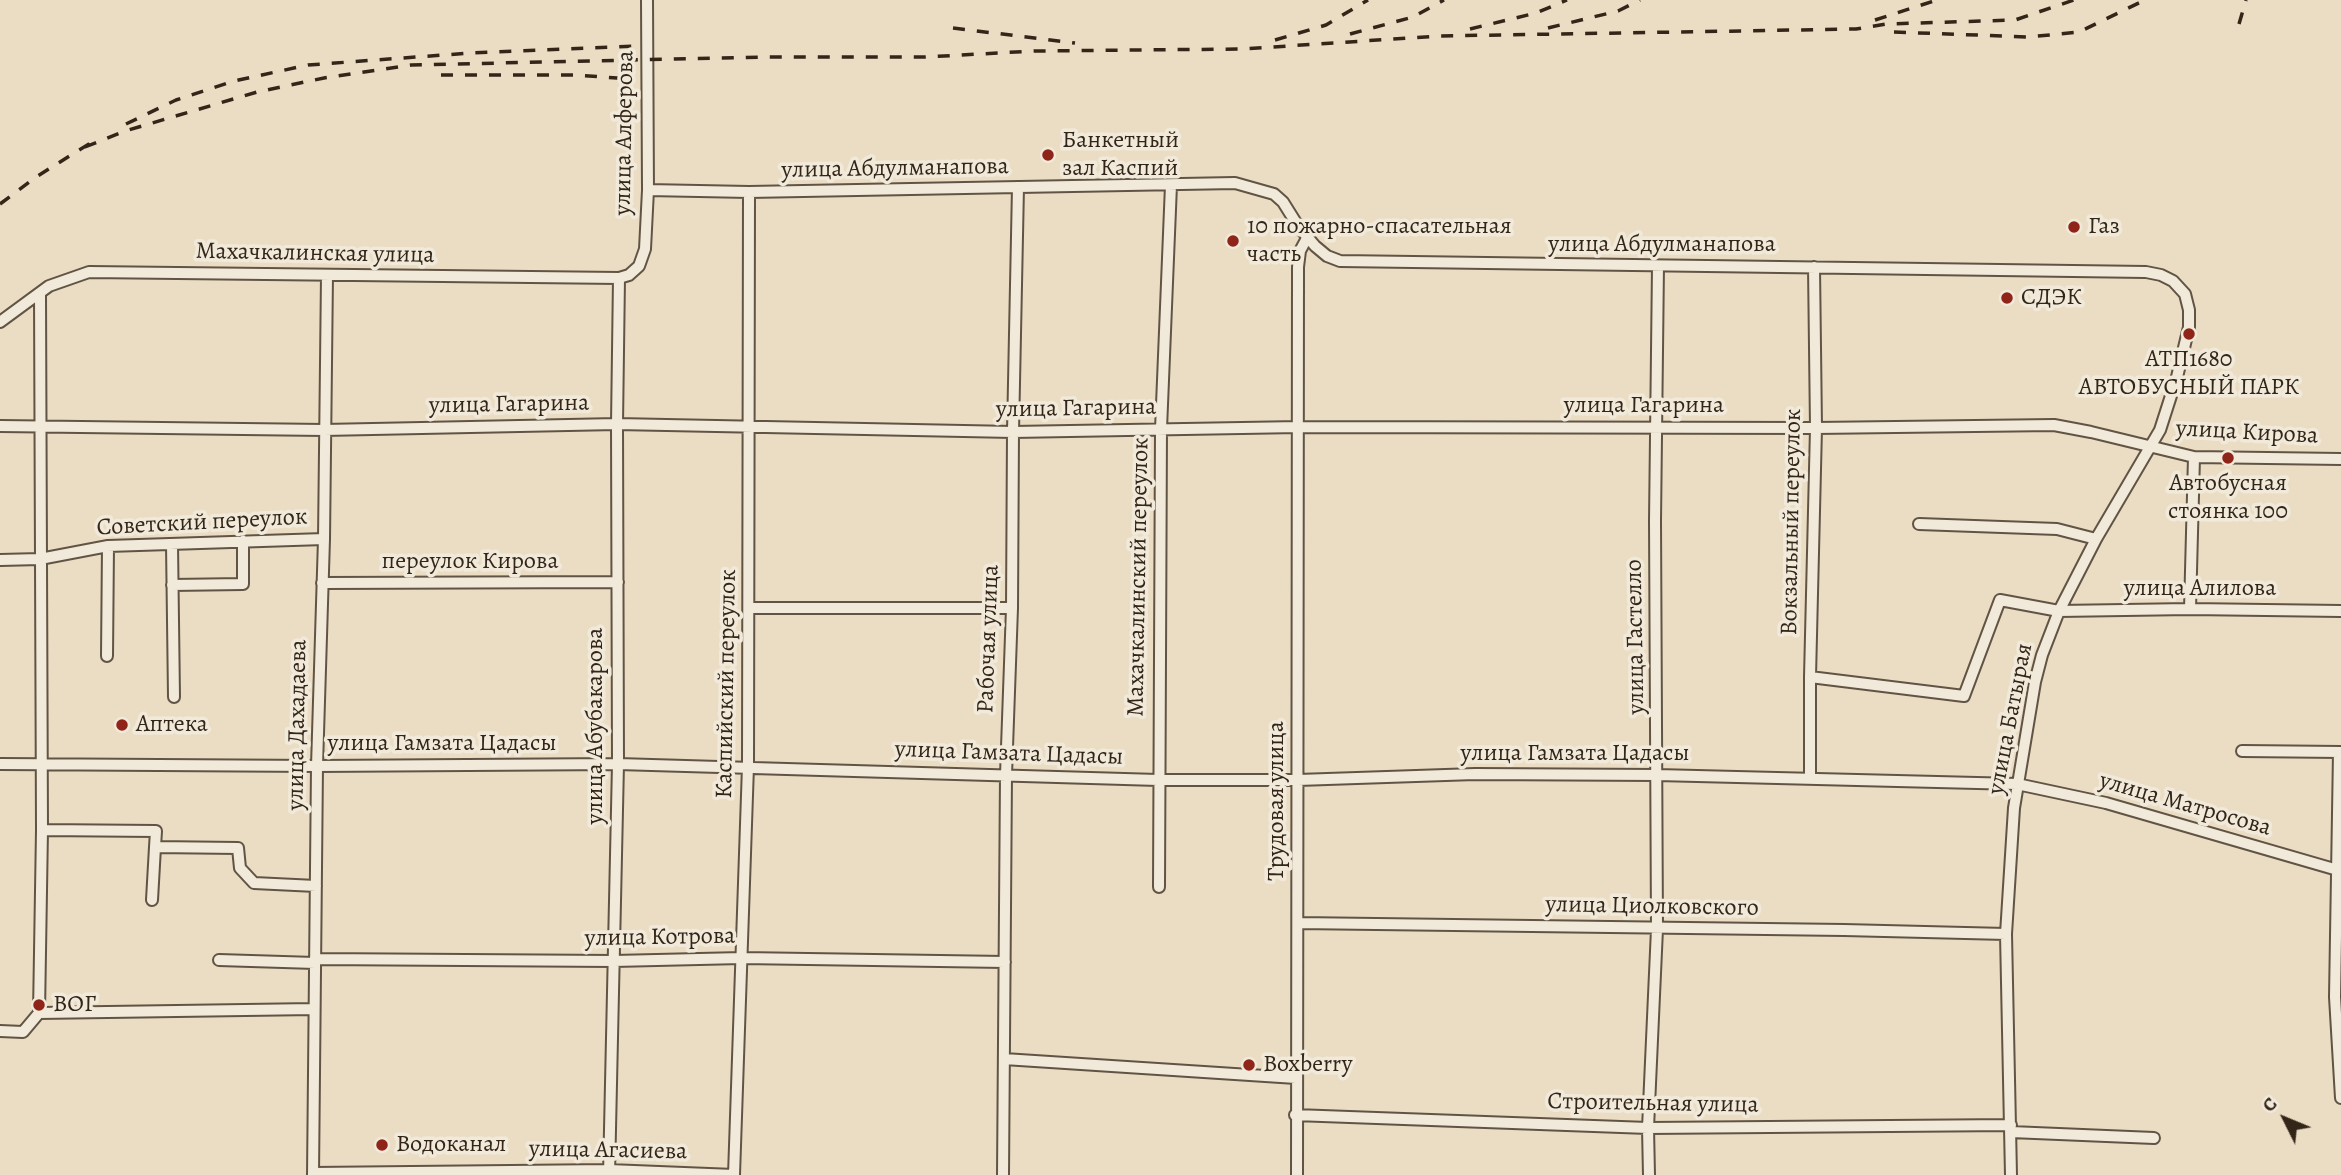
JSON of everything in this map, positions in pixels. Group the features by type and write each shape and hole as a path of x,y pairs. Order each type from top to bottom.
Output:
{"street":[{"name":"улица Алферова","path":"619,278 629,275 639,266 645,249 648,190 647,0"},
{"name":"улица Абдулманапова","path":"648,190 749,192 1235,183 1274,194 1283,202 1307,238 1327,256 1340,261 1359,263 1814,267 2146,272 2161,275"},
{"name":"Махачкалинский переулок","path":"1158,887 1161,429 1171,185"},
{"name":"Рабочая улица","path":"1003,1175 1006,775 1012,608 1018,187"},
{"name":"Каспийский переулок","path":"734,1175 748,766 749,192"},
{"name":"Трудовая улица","path":"1297,1175 1298,267 1300,251 1307,238"},
{"name":"улица Гастелло","path":"1649,1175 1648,1128 1657,929 1658,266"},
{"name":"Вокзальный переулок","path":"1810,778 1816,428 1814,267"},
{"name":"Махачкалинская улица","path":"0,322 49,286 89,272 619,278"},
{"name":"улица Дахадаева","path":"313,1174 317,766 324,539 327,275"},
{"name":"улица Батырая","path":"2011,1175 2006,934 2017,784 2039,664 2059,611 2096,539 2151,448 2160,430 2177,377 2189,327 2189,310 2185,293 2174,281 2161,275"},
{"name":"улица Абубакарова","path":"609,1172 618,764 619,278"},
{"path":"0,1031 23,1032 39,1013 42,830 40,293"},
{"name":"улица Гагарина","path":"0,426 324,429 617,424 1013,432 1299,427 1816,428 2054,425 2151,448"},
{"name":"улица Кирова","path":"2151,448 2194,457 2341,459"},
{"path":"2190,609 2194,457"},
{"path":"1919,524 2057,528 2096,539"},
{"name":"Советский переулок","path":"0,560 40,559 108,546 324,539"},
{"path":"172,585 243,584 243,541"},
{"path":"172,544 174,697"},
{"path":"107,656 108,546"},
{"name":"переулок Кирова","path":"322,583 618,582"},
{"name":"улица Алилова","path":"1810,677 1964,696 2000,600 2059,611 2341,611"},
{"path":"749,608 1012,608"},
{"path":"2242,751 2340,752 2338,997 2341,1098"},
{"name":"улица Гамзата Цадасы","path":"0,764 618,764 1158,780 1298,780 1475,774 1657,775 2017,784"},
{"name":"улица Матросова","path":"2017,784 2106,803 2339,871"},
{"path":"42,830 156,831 152,901"},
{"path":"155,847 238,848 240,868 254,883 316,886"},
{"name":"улица Циолковского","path":"1298,923 2006,934"},
{"name":"улица Котрова","path":"219,960 614,961 742,958 1005,962"},
{"path":"39,1013 314,1009"},
{"path":"1004,1059 1296,1078"},
{"name":"Строительная улица","path":"1295,1115 1648,1128 2011,1129 2154,1138"},
{"name":"улица Агасиева","path":"313,1174 609,1172 734,1175"}],"railway":[{"path":"1275,40 1326,25 1368,0"},
{"path":"1350,34 1413,17 1444,0"},
{"path":"1470,29 1536,13 1567,0"},
{"path":"1548,28 1618,11 1640,0"},
{"path":"1875,20 1937,0"},
{"path":"85,147 125,131 257,92 324,78 411,65 765,57 925,57 1034,51 1242,49 1439,36 1856,29 1886,24 2015,20 2074,0"},
{"path":"1894,32 2029,37 2079,32 2145,0"},
{"path":"2239,24 2246,0"},
{"path":"953,28 1075,43"},
{"path":"126,124 176,100 234,81 308,65 471,53 637,46"},
{"path":"441,75 573,75 633,79"},
{"path":"0,204 36,177 92,142"}],"place":[{"name":"Банкетный зал Каспий","path":"1048,155"},
{"name":"Газ","path":"2074,227"},
{"name":"10 пожарно-спасательная часть","path":"1233,241"},
{"name":"СДЭК","path":"2007,298"},
{"name":"АТП1680 АВТОБУСНЫЙ ПАРК","path":"2189,334"},
{"name":"Автобусная стоянка 100","path":"2228,458"},
{"name":"Аптека","path":"122,725"},
{"name":"ВОГ","path":"39,1005"},
{"name":"Boxberry","path":"1249,1065"},
{"name":"Водоканал","path":"382,1145"}]}
